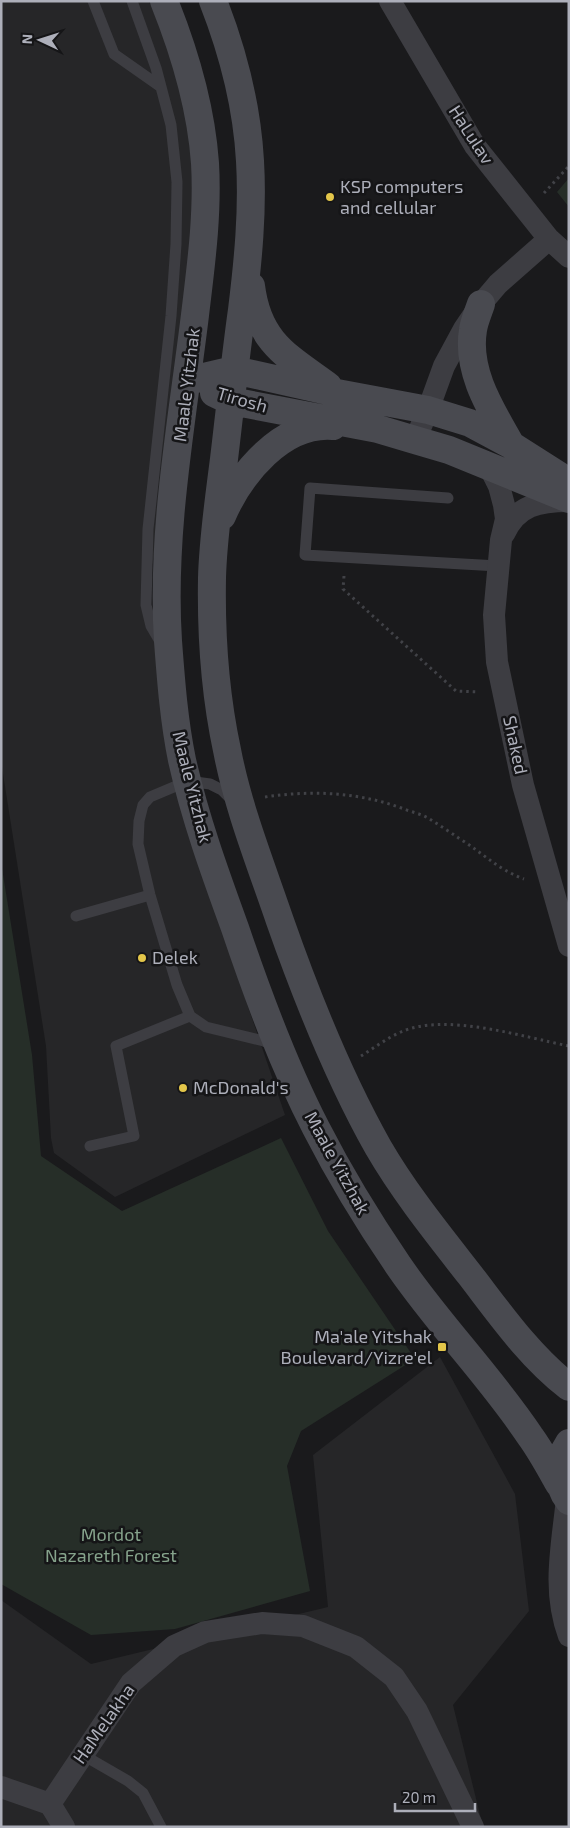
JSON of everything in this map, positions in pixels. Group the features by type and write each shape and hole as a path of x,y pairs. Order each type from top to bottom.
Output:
{"main road":[{"name":"Maale Yitzhak","path":"164,1 178,36 191,83 200,124 205,164 202,259 169,527 167,577 169,658 176,721 182,760 196,814 255,987 315,1126 369,1221 407,1277 531,1436 565,1495"},
{"path":"213,1 236,72 246,117 250,162 248,263 215,531 212,578 213,635 218,696 227,750 244,813 298,971 355,1105 376,1144 411,1196 524,1344 557,1378 569,1387"},
{"path":"248,263 252,300 260,324 275,345 291,360 337,393"},
{"path":"481,304 473,330 472,351 476,372 486,399 511,445"},
{"name":"Tirosh","path":"187,381 234,370 337,393 428,410 470,423 511,445 569,482"},
{"name":"Tirosh","path":"187,381 231,401 378,429 449,450 569,500"},
{"path":"215,531 226,506 243,479 266,452 286,438 304,430 330,425 378,429"},
{"path":"565,1495 559,1465 569,1443"}],"street":[{"name":"HaLulav","path":"390,1 475,146 548,240 569,257"},
{"path":"415,440 444,366 464,329 481,304 498,284 548,240"},
{"name":"Shaked","path":"490,468 499,486 506,519 501,540 494,615 497,662 523,785 569,946"},
{"name":"Shaked","path":"501,540 508,524 522,510 551,501 569,500"},
{"path":"565,1495 558,1582 560,1609 569,1636"},
{"name":"HaMelakha","path":"50,1804 131,1683 174,1646 205,1632 262,1623 303,1626 356,1647 394,1677 417,1711 473,1827"},
{"path":"1,1787 50,1804 64,1827"}],"lane":[{"path":"94,1 114,54 161,87"},
{"path":"132,1 156,68 171,125 176,173 176,244 171,316 148,529 146,605 151,626 169,658"},
{"path":"448,498 310,488 305,555 498,566"},
{"path":"244,813 222,790 210,784 188,780 150,797 143,805 139,821 138,844 150,895 177,985 190,1016 206,1027 264,1041 280,1048"},
{"path":"76,916 150,895"},
{"path":"90,1146 134,1136 116,1046 190,1016"},
{"path":"83,1754 128,1781 143,1793 161,1827"}],"path":[{"path":"526,211 569,166"},
{"path":"344,557 343,589 456,691 504,693"},
{"path":"244,813 289,793 322,792 353,795 388,803 427,818 465,842 492,864 515,876 526,880 550,880"},
{"path":"339,1069 402,1032 421,1026 452,1024 569,1046"}],"shaded area":[{"path":"1,1 149,1 177,69 200,177 175,442 148,586 169,747 241,986 285,1115 115,1197 54,1153 51,1138 46,1046 1,761"},
{"path":"440,1357 515,1494 529,1611 453,1705 483,1827 1,1827 1,1600 91,1664 328,1607 313,1455"}],"green space":[{"path":"569,178 569,207 557,192"},
{"name":"Mordot Nazareth Forest","path":"1,862 32,1055 41,1156 122,1211 281,1138 328,1231 415,1359 301,1431 287,1466 310,1591 175,1629 91,1635 1,1584"}],"place":[{"name":"KSP computers and cellular","path":"330,197"},
{"name":"Delek","path":"142,958"},
{"name":"McDonald's","path":"183,1088"},
{"name":"Ma'ale Yitshak Boulevard/Yizre'el","path":"442,1347"}]}
